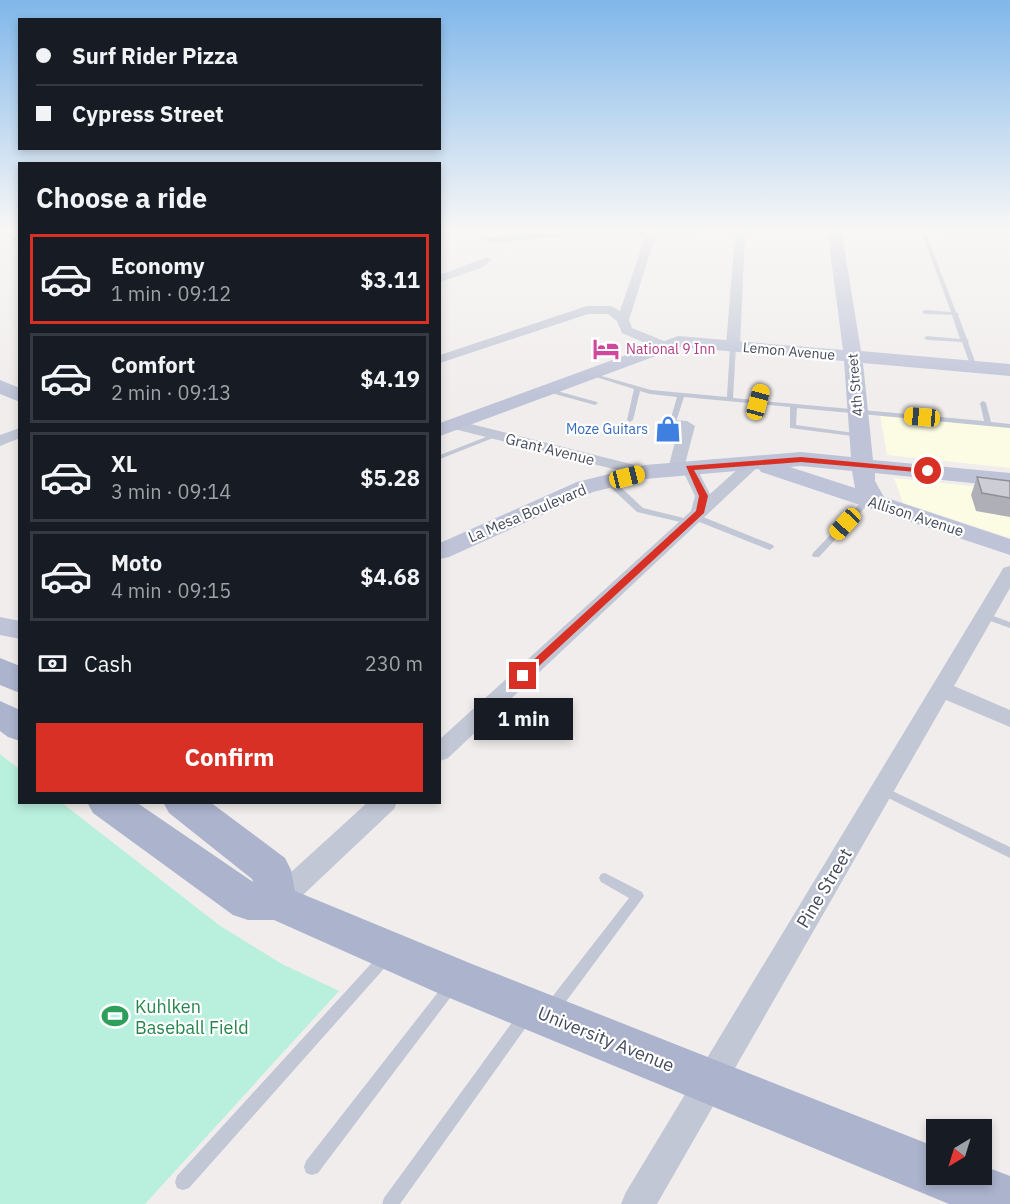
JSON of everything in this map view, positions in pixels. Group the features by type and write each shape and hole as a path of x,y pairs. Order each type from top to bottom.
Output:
{"main road":[{"name":"4th Street","path":"842,284 853,357 856,411 866,488 872,501"},
{"name":"Lemon Avenue","path":"447,427 678,341 1010,370"},
{"path":"0,386 18,395"},
{"name":"La Mesa Boulevard","path":"441,552 585,487 645,472 801,459 1010,480"},
{"name":"Allison Avenue","path":"755,462 1010,547"},
{"path":"0,626 18,630"},
{"path":"0,669 18,681"},
{"name":"University Avenue","path":"109,804 248,902 277,902 456,979 926,1169"},
{"path":"185,804 271,870 277,902"},
{"name":"University Avenue","path":"965,1185 1010,1203"}],"street":[{"path":"623,320 635,284"},
{"path":"733,346 739,284"},
{"path":"441,359 592,309 611,310 623,320 626,330 664,346"},
{"path":"441,344 464,351"},
{"path":"672,425 687,426 683,469 703,496 695,517"},
{"name":"Grant Avenue","path":"447,427 496,435 645,472"},
{"path":"0,441 18,433"},
{"path":"441,751 755,462"},
{"name":"Pine Street","path":"638,1204 1010,572"},
{"path":"942,690 1010,719"},
{"path":"277,902 383,804"}],"lane":[{"path":"944,284 974,367"},
{"path":"925,312 956,314"},
{"path":"927,338 966,341"},
{"path":"730,399 733,346"},
{"path":"589,374 638,388 681,395 1010,426"},
{"path":"630,420 638,388"},
{"path":"758,402 762,388"},
{"path":"546,390 595,403"},
{"path":"672,425 681,395"},
{"path":"983,403 988,424"},
{"path":"794,405 792,427 860,435"},
{"path":"441,457 496,435"},
{"path":"609,481 640,510 695,517 770,547"},
{"path":"816,555 872,501"},
{"path":"985,616 1010,625"},
{"path":"882,790 1010,853"},
{"path":"390,1204 539,1012 638,896 605,878"},
{"path":"183,1182 391,951"},
{"path":"312,1167 456,979"}],"shaded area":[{"path":"880,415 1010,428 1010,468 887,455"},
{"path":"894,478 1010,490 1010,538 903,503"}],"green space":[{"path":"0,754 18,768 18,804 63,804 219,925 282,964 339,991 145,1204 0,1204"}],"building":[{"path":"977,477 1010,481 1010,498 982,493"}],"place":[{"name":"National 9 Inn","path":"606,349"},
{"name":"Moze Guitars","path":"668,429"},
{"name":"Kuhlken Baseball Field","path":"115,1016"}],"route":[{"path":"523,676 700,511 703,496 689,468 801,459 928,471"}]}
